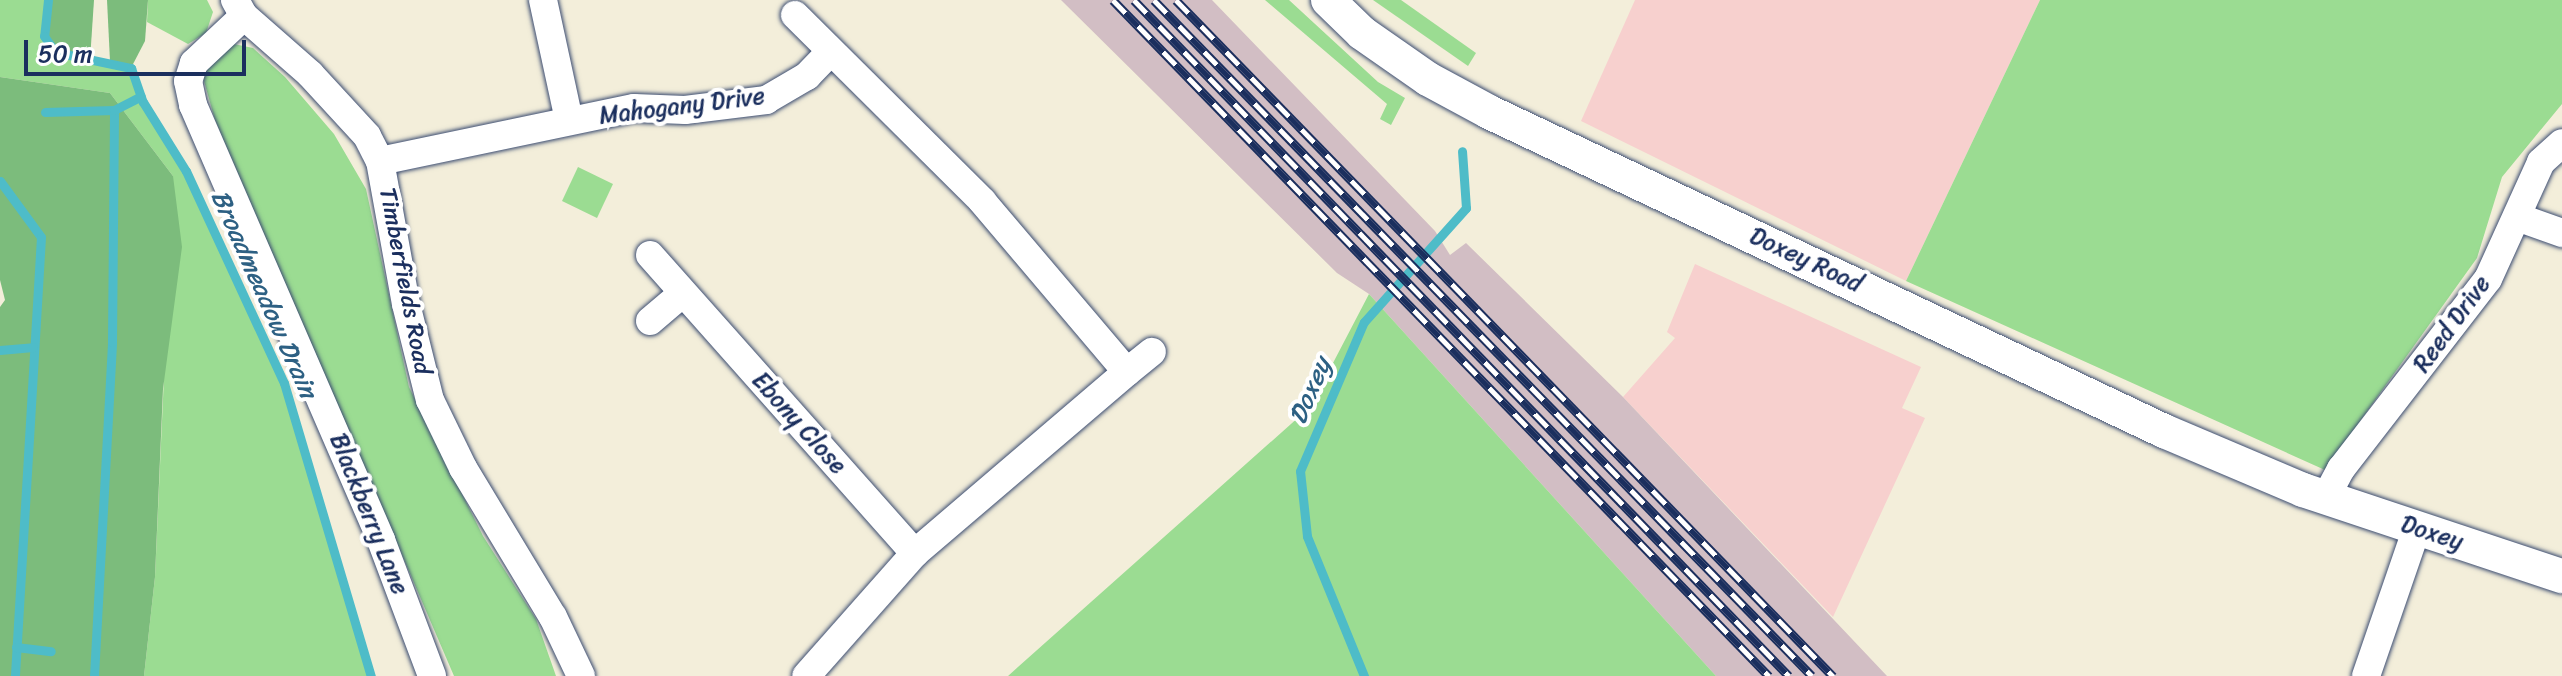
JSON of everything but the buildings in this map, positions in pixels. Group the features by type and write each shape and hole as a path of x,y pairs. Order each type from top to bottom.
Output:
{"street":[{"path":"543,0 569,120"},
{"name":"Doxey Road","path":"1328,0 1395,56 1489,112 2164,431 2315,493"},
{"name":"Timberfields Road","path":"239,8 310,74 367,136 380,161 411,329 430,400 463,468 547,605 581,676"},
{"name":"Blackberry Lane","path":"239,8 194,63 188,81 193,105 363,498 432,676"},
{"path":"795,15 829,53 982,201 1127,372"},
{"name":"Mahogany Drive","path":"380,161 527,134 569,120 634,108 685,110 766,100 807,76 829,53"},
{"name":"Reed Drive","path":"2315,493 2341,469 2488,279 2541,162 2562,143"},
{"path":"2517,217 2562,233"},
{"name":"Ebony Close","path":"650,255 915,553"},
{"path":"650,321 683,293"},
{"path":"806,676 915,553 1152,352"},
{"name":"Doxey","path":"2315,493 2562,576"},
{"path":"2366,676 2417,528"}],"shaded area":[{"path":"1061,0 1212,0 1435,231 1450,255 1466,243 1623,397 1887,676 1716,676 1369,294 1337,273"},
{"path":"1635,0 2040,0 1906,281 1581,121"},
{"path":"1695,264 1921,367 1902,408 1925,418 1833,617 1623,397 1675,338 1667,332"}],"green space":[{"path":"0,0 48,0 44,36 73,59 131,68 143,102 186,171 284,383 371,676 144,676 155,577 173,176 110,93 0,77"},
{"path":"48,0 94,0 90,60 55,52 44,36"},
{"path":"107,0 148,0 145,41 131,68 110,61"},
{"path":"148,0 207,0 213,12 206,33 188,44 147,22"},
{"path":"1265,0 1289,0 1378,82 1405,98 1391,125 1380,119 1387,104"},
{"path":"1373,0 1401,0 1476,53 1468,66"},
{"path":"2040,0 2562,0 2562,104 2502,177 2477,258 2325,470 1906,281"},
{"path":"229,43 253,48 285,77 334,134 366,189 409,387 483,536 536,619 556,676 454,676 215,120 202,74"},
{"path":"0,77 110,93 173,176 182,247 163,389 155,577 144,676 0,676 0,307 5,300 0,280"},
{"path":"578,167 613,184 597,218 562,201"},
{"path":"1369,294 1716,676 1008,676 1310,407"}],"waterway":[{"name":"Broadmeadow Drain","path":"48,0 44,36 55,52 131,68 143,102 186,171 284,383 371,676"},
{"path":"94,676 112,342 114,110 141,96"},
{"path":"45,112 114,110"},
{"name":"Doxey","path":"1364,676 1307,536 1300,471 1364,322 1466,208 1462,151"},
{"path":"0,181 41,237 15,676"},
{"path":"0,350 33,347"},
{"path":"16,647 51,651"}],"railway":[{"path":"1113,0 1769,676"},
{"path":"1134,0 1789,676"},
{"path":"1154,0 1812,676"},
{"path":"1176,0 1833,676"}]}
